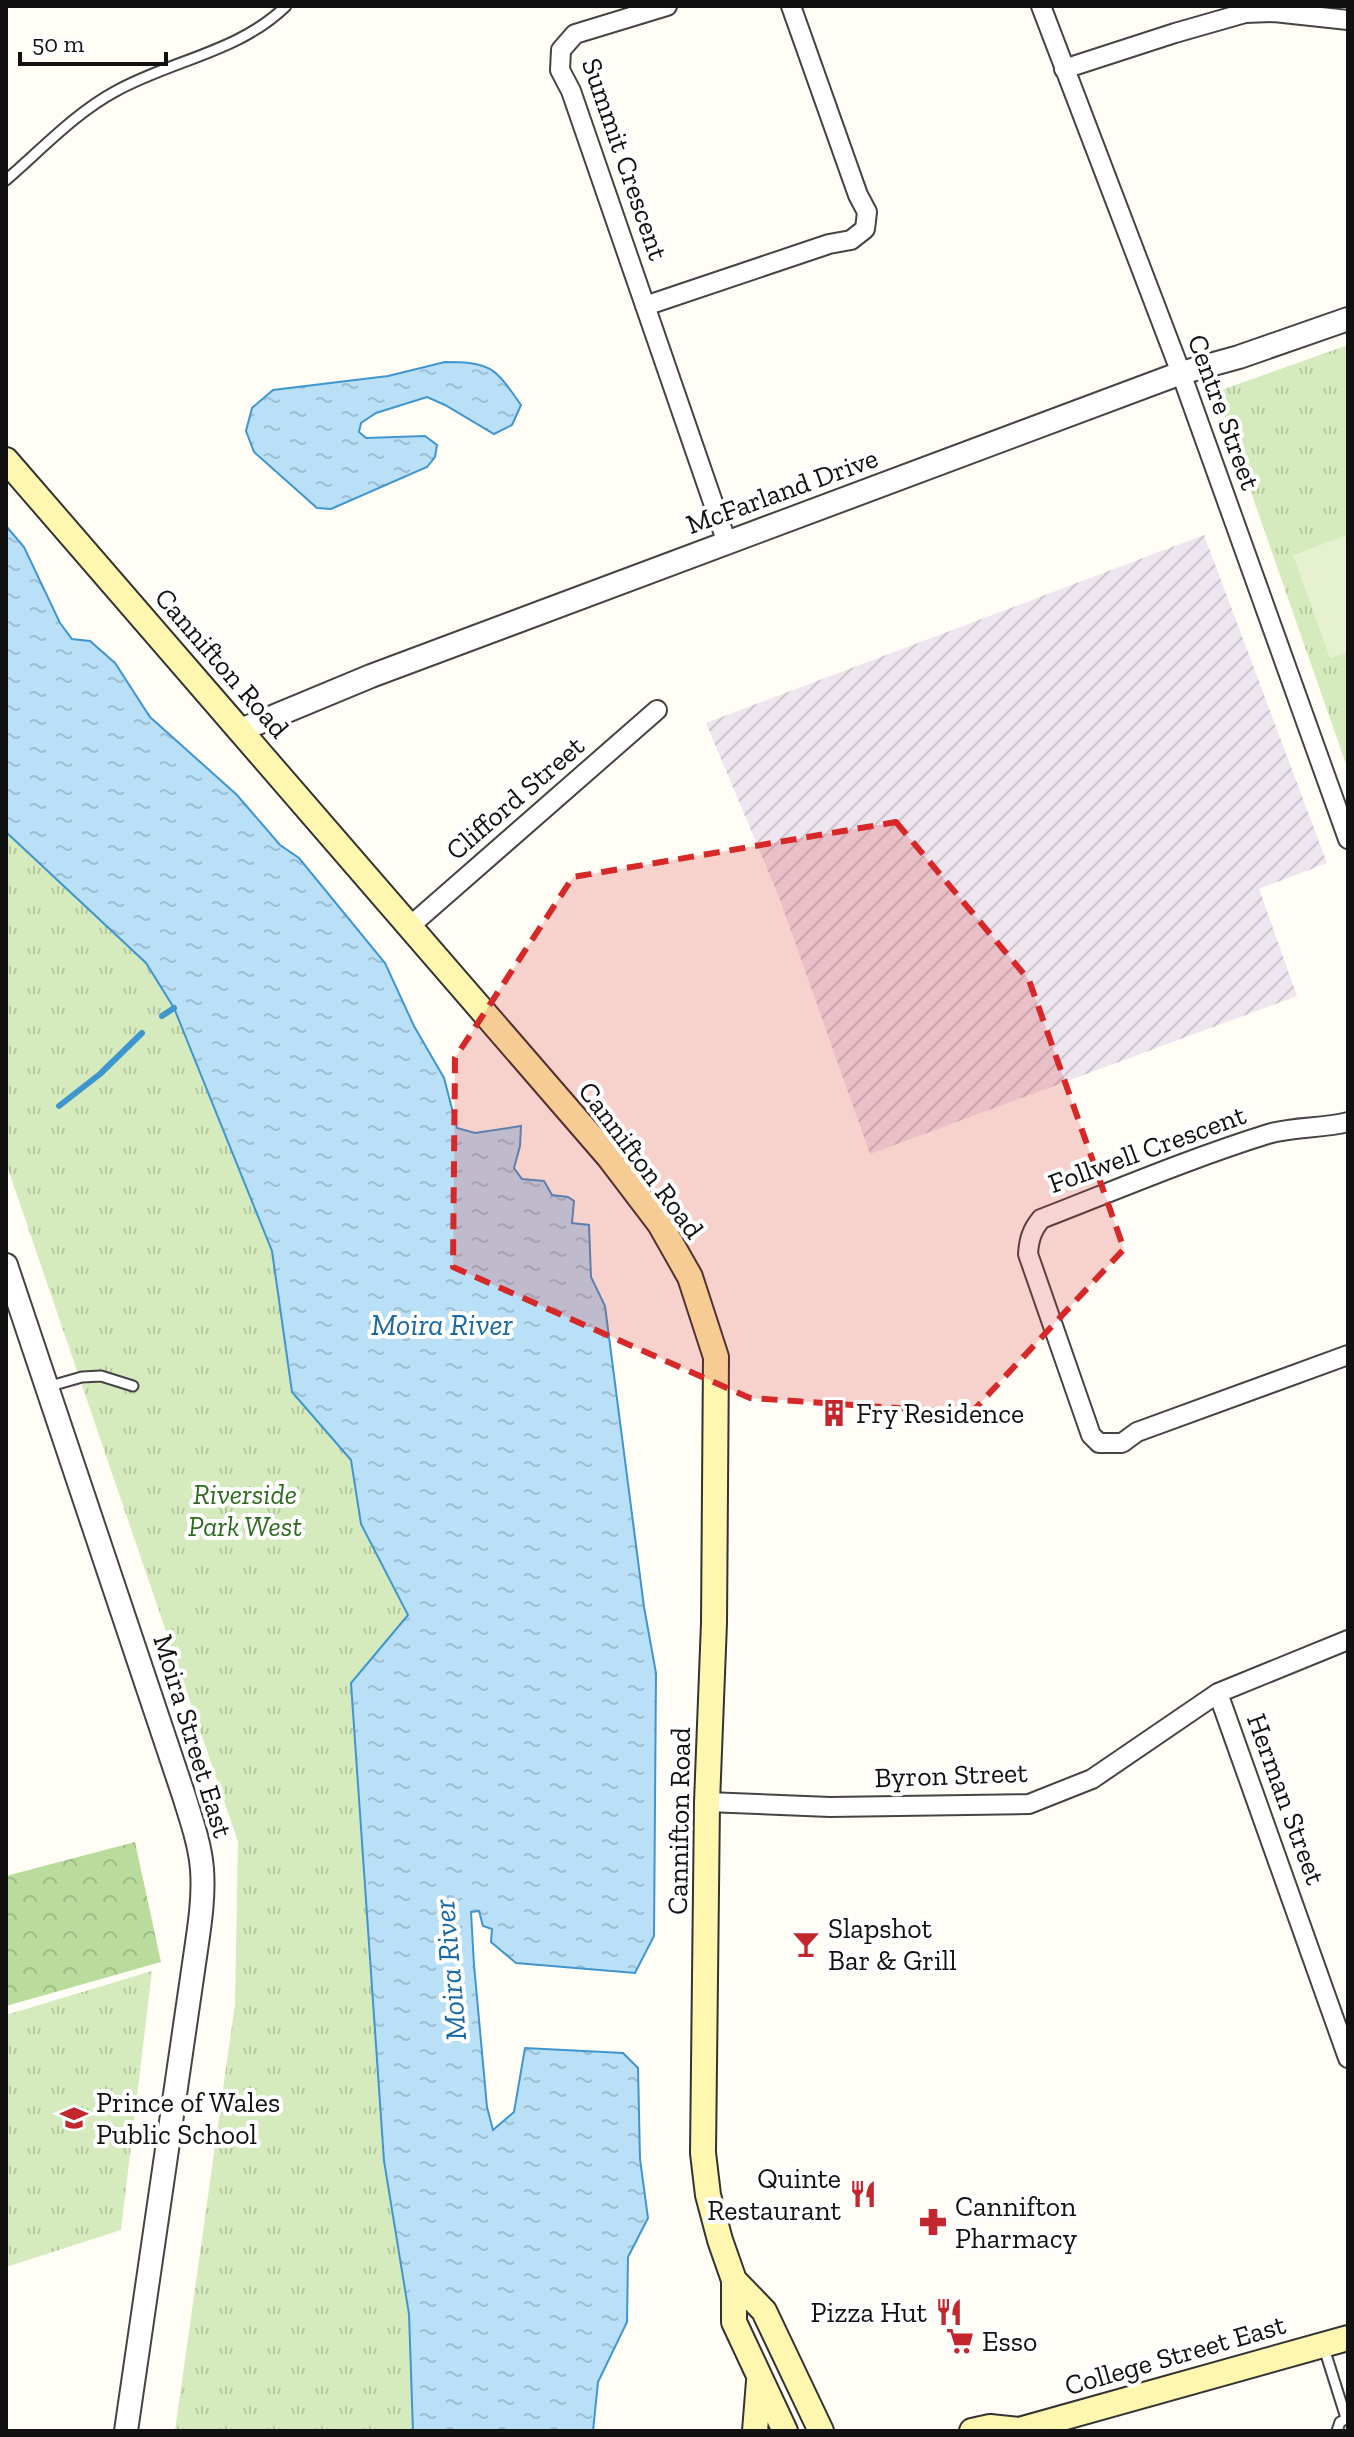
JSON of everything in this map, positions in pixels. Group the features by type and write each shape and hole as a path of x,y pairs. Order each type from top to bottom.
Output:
{"main road":[{"name":"Cannifton Road","path":"6,460 609,1157 660,1224 690,1277 716,1357 703,2153 712,2210 734,2280 734,2322 785,2431"},
{"name":"Cannifton Road","path":"734,2280 764,2311 821,2431"},
{"name":"College Street East","path":"972,2431 990,2427 1019,2431 1348,2338"},
{"path":"755,2431 759,2378"}],"street":[{"name":"Summit Crescent","path":"667,6 575,34 561,50 560,70 571,91 727,543"},
{"name":"Summit Crescent","path":"645,306 829,244 851,240 865,229 867,212 858,195 791,6"},
{"name":"Centre Street","path":"1041,6 1181,373 1348,839"},
{"path":"1064,69 1245,13 1274,12 1348,20"},
{"name":"McFarland Drive","path":"241,730 371,676 1181,373 1239,357 1348,319"},
{"name":"Clifford Street","path":"409,927 657,710"},
{"name":"Follwell Crescent","path":"1348,1122 1271,1133 1041,1219 1029,1240 1028,1254 1091,1435 1099,1443 1122,1443 1137,1432 1348,1355"},
{"name":"Moira Street East","path":"6,1265 184,1796 202,1868 202,1908 126,2431"},
{"name":"Byron Street","path":"707,1802 830,1807 1029,1804 1092,1779 1218,1693 1348,1640"},
{"name":"Herman Street","path":"1218,1693 1348,2058"}],"lane":[{"path":"7,177 92,105 118,89 242,39 286,6"},
{"path":"47,1387 82,1377 101,1376 133,1386"},
{"path":"1323,2345 1347,2418 1340,2422 1337,2431"}],"highlighted area":[{"path":"896,822 1029,980 1124,1249 971,1413 750,1398 453,1267 455,1058 573,877"}],"shaded area":[{"path":"1204,535 1327,863 1259,889 1297,996 870,1154 779,897 706,723"}],"green space":[{"path":"1348,345 1348,770 1216,392"},
{"path":"1348,535 1348,652 1330,658 1293,555"},
{"name":"Riverside Park West","path":"6,832 146,963 174,1008 272,1251 292,1392 351,1460 361,1524 408,1615 351,1683 384,2161 409,2314 413,2431 175,2431 235,2004 238,1842 6,1163"},
{"path":"135,1842 161,1962 6,2006 6,1876"},
{"name":"Prince of Wales Public School","path":"152,1971 121,2230 6,2267 6,2015"}],"water":[{"path":"445,362 483,366 498,375 521,405 512,425 494,434 427,397 376,413 361,423 359,432 366,438 425,436 437,445 435,457 427,467 331,509 317,508 254,452 246,431 252,408 273,390 388,376"},
{"name":"Moira River","path":"6,526 24,547 60,623 72,639 90,641 115,663 150,717 237,795 280,845 299,858 385,963 414,1026 444,1078 457,1128 475,1133 521,1126 514,1168 522,1179 544,1181 552,1195 574,1201 572,1223 589,1225 591,1277 605,1306 644,1607 656,1673 654,1936 635,1973 516,1963 491,1942 492,1929 483,1926 479,1911 471,1912 487,2107 493,2130 514,2112 525,2048 623,2053 638,2068 640,2159 648,2218 628,2257 627,2322 598,2382 593,2431 413,2431 409,2314 384,2161 351,1683 408,1615 361,1524 351,1460 292,1392 272,1251 174,1008 146,963 6,832"}],"waterway":[{"path":"162,1016 174,1008"},
{"path":"59,1106 100,1074 142,1033"}],"place":[{"name":"Fry Residence","path":"834,1413"},
{"name":"Slapshot Bar & Grill","path":"806,1944"},
{"name":"Prince of Wales Public School","path":"74,2118"},
{"name":"Quinte Restaurant","path":"863,2194"},
{"name":"Cannifton Pharmacy","path":"933,2222"},
{"name":"Pizza Hut","path":"949,2312"},
{"name":"Esso","path":"960,2341"}]}
